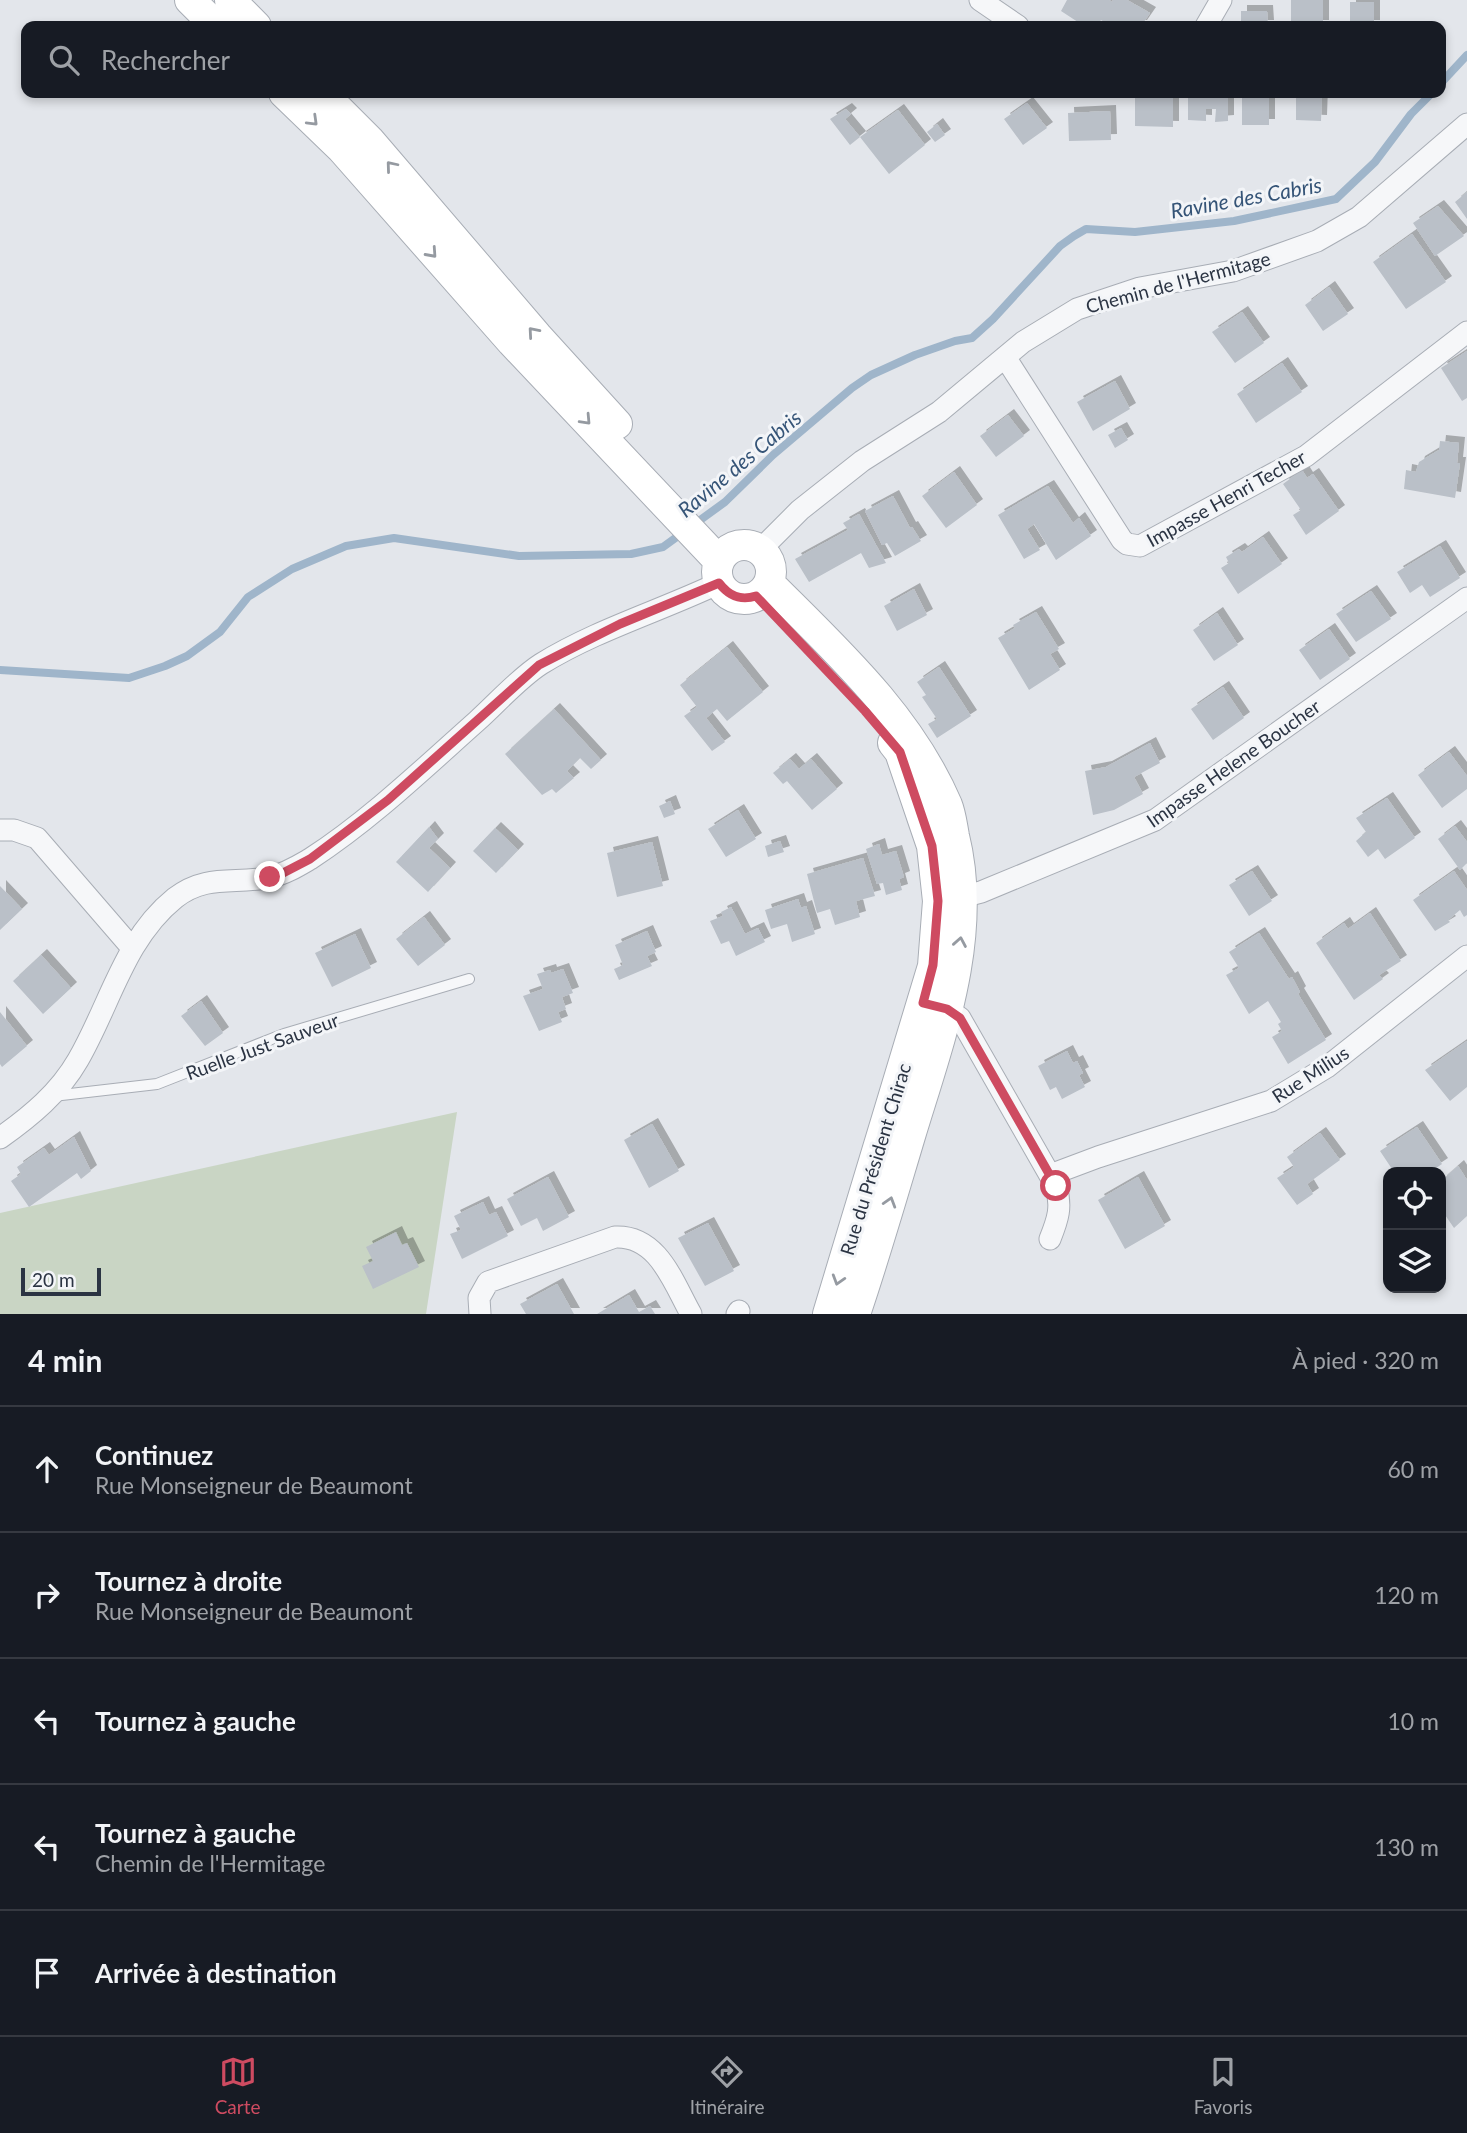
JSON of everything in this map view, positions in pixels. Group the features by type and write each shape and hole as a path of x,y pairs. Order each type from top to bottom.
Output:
{"main road":[{"path":"190,0 211,21"},
{"path":"230,0 251,21"},
{"path":"292,98 355,144"},
{"path":"325,98 355,144 400,197 537,336 656,480 726,554 770,565 762,589"},
{"path":"726,554 731,595 739,598 762,589"},
{"path":"762,589 880,698 914,744 947,807 961,864 951,900 962,934 935,1006"},
{"name":"Rue du Président Chirac","path":"828,1314 935,1006"},
{"name":"Rue du Président Chirac","path":"855,1314 935,1006"}],"street":[{"path":"980,0 1011,21"},
{"path":"1209,21 1222,0"},
{"name":"Chemin de l'Hermitage","path":"0,1138 53,1096 77,1061 99,1020 126,957 156,916 175,898 193,886 215,880 270,877 310,859 388,800 539,665 620,624 726,554 800,510 852,469 939,412 1023,342 1077,310 1140,288 1233,271 1317,241 1359,217 1467,124"},
{"name":"Impasse Henri Techer","path":"1005,357 1122,540 1140,546 1306,456 1467,332"},
{"name":"Impasse Helene Boucher","path":"951,900 1116,838 1156,820 1467,598"},
{"path":"0,830 14,830 37,838 132,948"},
{"name":"Rue Milius","path":"1050,1175 1271,1101 1327,1067 1467,956"},
{"path":"935,1006 960,1018 1056,1186 1060,1199 1060,1215 1050,1239"},
{"path":"480,1314 479,1298 488,1282 615,1237 625,1237 636,1239 654,1250 691,1314"}],"lane":[{"name":"Ruelle Just Sauveur","path":"53,1096 158,1084 284,1034 469,979"}],"green space":[{"path":"457,1112 426,1314 0,1314 0,1213"}],"building":[{"path":"1067,0 1127,0 1150,13 1144,21 1076,21 1061,11"},
{"path":"1291,0 1323,0 1323,21 1291,21"},
{"path":"1350,2 1374,2 1374,21 1350,21"},
{"path":"1241,11 1267,11 1268,21 1241,21"},
{"path":"1135,98 1173,98 1173,127 1135,126"},
{"path":"1188,98 1228,98 1228,121 1215,122 1216,109 1206,109 1206,121 1188,120"},
{"path":"1242,98 1269,98 1269,125 1242,125"},
{"path":"1296,98 1322,98 1321,121 1296,120"},
{"path":"1027,103 1047,128 1023,145 1004,119"},
{"path":"846,109 851,114 845,119 860,137 850,145 830,119"},
{"path":"898,110 925,145 889,174 860,137"},
{"path":"1110,111 1111,140 1069,141 1068,113"},
{"path":"937,124 945,135 935,142 927,132"},
{"path":"1467,192 1467,219 1455,202"},
{"path":"1438,206 1464,236 1435,256 1413,223"},
{"path":"1412,234 1446,282 1406,309 1373,262"},
{"path":"1329,287 1348,314 1323,331 1305,305"},
{"path":"1242,312 1264,343 1235,363 1212,332"},
{"path":"1467,351 1467,398 1462,401 1441,368"},
{"path":"1282,363 1302,392 1256,423 1237,394"},
{"path":"1115,381 1130,409 1093,431 1077,402"},
{"path":"1008,415 1024,436 996,457 980,436"},
{"path":"1121,428 1128,440 1115,448 1108,435"},
{"path":"1440,441 1459,443 1457,463 1460,463 1455,498 1404,489 1406,470 1416,472 1419,462 1439,450"},
{"path":"1302,470 1307,478 1313,474 1339,511 1306,535 1293,515 1301,510 1283,484"},
{"path":"954,472 977,505 946,528 922,496"},
{"path":"1048,486 1073,523 1079,518 1091,536 1056,560 1034,524 1027,529 1040,550 1024,559 998,515"},
{"path":"893,496 910,528 912,527 921,541 895,556 887,543 882,545 865,511"},
{"path":"859,514 886,563 869,568 861,553 809,582 795,559 848,530 843,523"},
{"path":"1263,537 1282,564 1238,594 1221,568 1229,563 1226,557 1239,549 1242,552"},
{"path":"1440,546 1460,578 1430,597 1422,585 1410,593 1397,572"},
{"path":"914,589 927,615 897,631 884,606"},
{"path":"1371,591 1391,619 1356,642 1336,614"},
{"path":"1036,612 1059,649 1050,654 1060,670 1029,690 998,638 1015,628 1013,625"},
{"path":"1217,613 1238,645 1214,661 1193,630"},
{"path":"1329,629 1350,659 1320,680 1299,650"},
{"path":"727,647 763,692 727,721 717,709 706,718 725,742 712,751 684,716 697,707 680,685"},
{"path":"939,667 971,716 937,738 928,724 937,719 922,697 926,695 917,682"},
{"path":"1223,687 1244,718 1213,740 1191,709"},
{"path":"554,709 601,760 591,769 580,758 567,771 574,778 556,793 552,789 542,795 505,754"},
{"path":"1150,743 1160,763 1134,777 1143,794 1114,810 1093,815 1085,771 1106,767"},
{"path":"1449,752 1467,776 1467,789 1442,808 1418,775"},
{"path":"790,759 799,769 811,759 837,789 812,810 787,781 783,784 773,773"},
{"path":"1387,798 1415,838 1385,859 1378,849 1368,857 1356,841 1366,832 1356,818"},
{"path":"670,801 675,814 664,818 659,806"},
{"path":"738,810 756,839 726,857 708,829"},
{"path":"1455,826 1467,842 1467,863 1460,870 1438,839"},
{"path":"429,827 438,839 429,848 450,868 428,892 396,862"},
{"path":"495,828 518,850 496,873 473,851"},
{"path":"780,841 784,852 768,857 765,846"},
{"path":"652,842 663,886 617,897 607,853"},
{"path":"879,844 882,855 896,851 904,877 899,879 902,890 886,895 883,883 877,884 866,849"},
{"path":"863,858 875,896 856,901 860,917 835,925 830,909 817,913 807,874"},
{"path":"1252,871 1272,901 1249,916 1229,885"},
{"path":"1454,871 1467,890 1467,915 1464,917 1460,910 1448,920 1450,922 1435,931 1413,900"},
{"path":"0,886 22,909 0,930"},
{"path":"798,899 801,908 806,906 815,934 792,942 787,924 771,929 765,910"},
{"path":"731,907 745,934 758,928 765,942 736,956 729,941 721,944 710,921 723,916 721,912"},
{"path":"1370,913 1401,961 1379,975 1383,979 1354,1000 1316,943 1344,923 1348,929"},
{"path":"424,917 445,945 418,966 396,939"},
{"path":"647,931 656,952 647,956 652,966 619,980 614,969 623,965 615,945"},
{"path":"1259,933 1289,979 1292,977 1300,992 1298,994 1326,1040 1288,1064 1272,1037 1282,1031 1278,1024 1281,1022 1268,1001 1249,1014 1226,975 1239,968 1229,952"},
{"path":"355,934 371,968 332,987 315,953"},
{"path":"41,955 71,988 43,1014 13,981"},
{"path":"563,969 573,993 562,997 566,1009 558,1012 562,1022 539,1031 523,996 543,989 537,974"},
{"path":"201,1001 223,1033 205,1046 181,1016"},
{"path":"0,1012 27,1046 2,1067 0,1064"},
{"path":"1467,1041 1467,1087 1450,1101 1425,1070"},
{"path":"1067,1051 1073,1063 1077,1061 1083,1073 1079,1075 1085,1087 1062,1099 1056,1087 1050,1090 1038,1066"},
{"path":"652,1124 679,1171 649,1188 624,1140"},
{"path":"1417,1127 1442,1164 1438,1167 1391,1167 1380,1151"},
{"path":"1320,1133 1340,1160 1307,1184 1313,1194 1297,1205 1277,1178 1294,1167 1287,1157"},
{"path":"74,1137 91,1171 81,1179 77,1173 29,1207 11,1181 21,1174 17,1167 44,1148 49,1155"},
{"path":"1458,1166 1467,1180 1467,1216 1454,1228 1446,1216 1446,1177"},
{"path":"548,1177 569,1217 543,1231 537,1218 521,1226 507,1199"},
{"path":"1138,1177 1165,1226 1125,1249 1098,1200"},
{"path":"483,1202 489,1215 496,1212 508,1236 462,1259 450,1234 461,1230 454,1216"},
{"path":"708,1223 734,1271 705,1286 678,1238"},
{"path":"396,1232 402,1245 407,1243 419,1267 373,1289 362,1266 373,1261 366,1247"},
{"path":"557,1284 574,1314 526,1314 520,1304"},
{"path":"629,1295 639,1312 650,1306 655,1314 597,1314"}],"waterway":[{"name":"Ravine des Cabris","path":"1446,78 1467,55"},
{"name":"Ravine des Cabris","path":"0,670 129,678 165,666 187,656 220,632 248,597 292,569 346,546 394,538 519,556 631,554 663,547 725,502 773,455 871,375 915,355 972,338 1060,246 1074,236 1086,229 1135,232 1234,221 1336,199 1375,162 1411,114 1427,98"}],"route":[{"path":"270,877 310,859 388,800 539,665 620,624 719,583 724,590 739,598 756,596 900,752 932,846 938,901 933,965 923,1003 947,1009 960,1018 1056,1186"}]}
